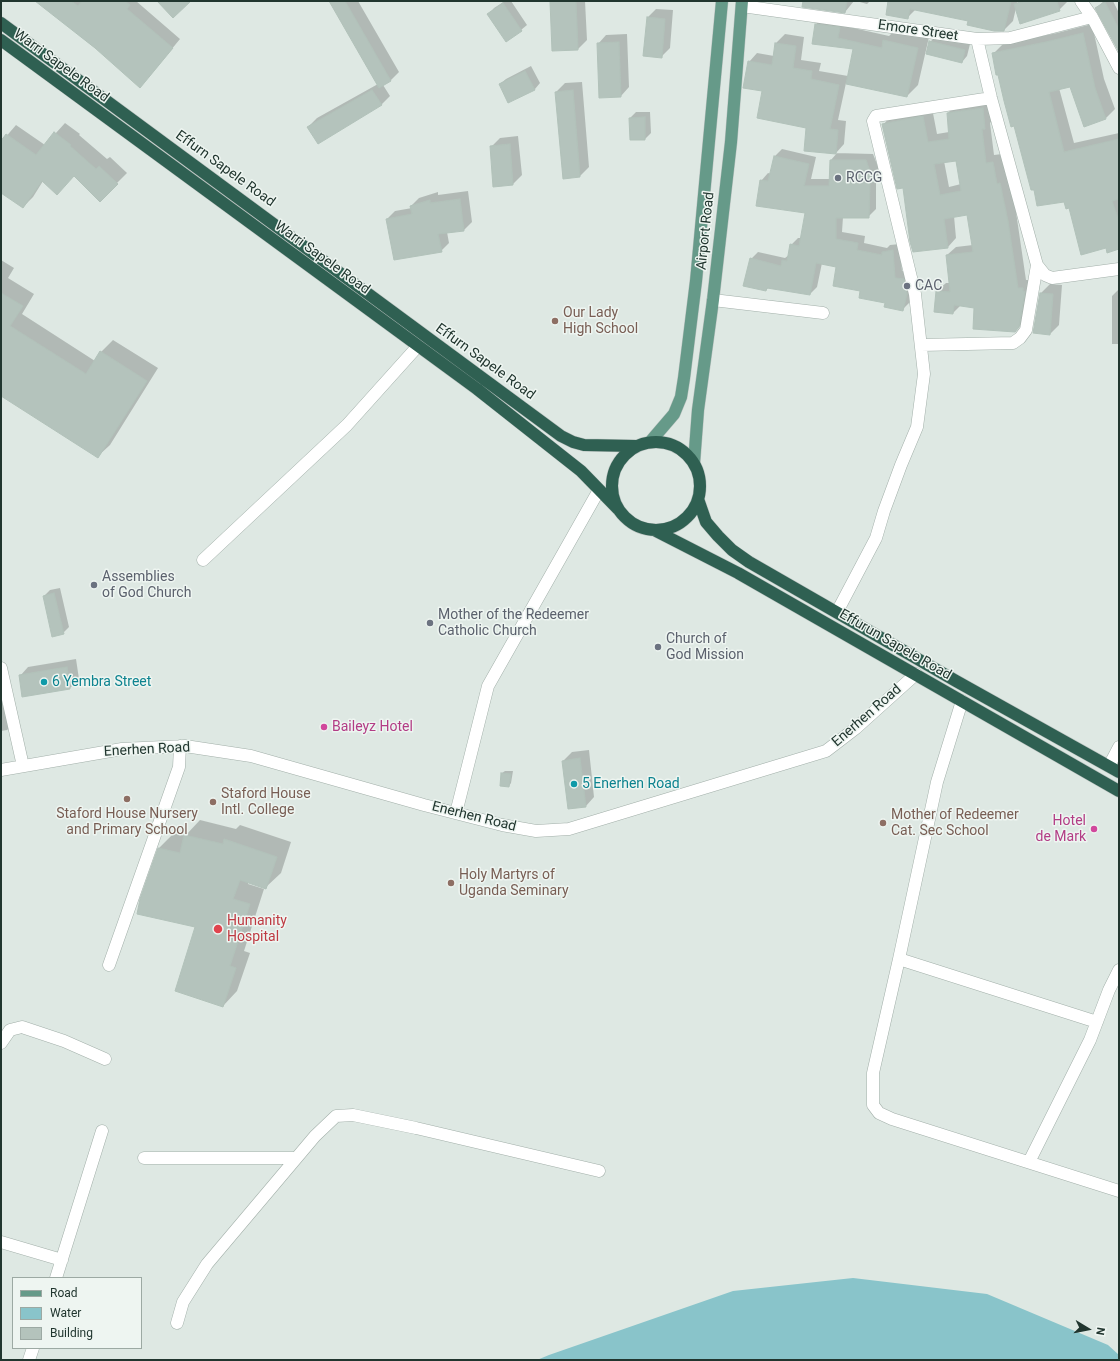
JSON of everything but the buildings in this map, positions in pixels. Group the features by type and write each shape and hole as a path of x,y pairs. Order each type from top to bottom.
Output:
{"highway":[{"name":"Effurn Sapele Road","path":"1,23 561,436 573,442 584,445 636,446"},
{"name":"Warri Sapele Road","path":"1,40 477,389 581,471 618,509"},
{"path":"650,442 663,442 675,446 686,453 694,463 699,474 700,487 698,499 692,512 681,522 668,528 654,530 640,527 628,520 618,509 613,495 612,480 616,466 625,454 636,446 650,442"},
{"name":"Effurun Sapele Road","path":"698,499 706,522 732,550 749,562 963,685 1114,769"},
{"name":"Effurun Sapele Road","path":"654,530 738,573 1119,790"}],"main road":[{"name":"Airport Road","path":"650,442 674,414 681,397 696,281 722,1"},
{"name":"Airport Road","path":"694,463 698,410 713,300 731,142 742,4"},
{"path":"701,223 722,225"}],"street":[{"path":"1081,1 1119,68"},
{"name":"Emore Street","path":"742,4 977,39 1010,38 1092,18"},
{"path":"977,39 991,98 1037,265 1045,275 1052,278 1119,269"},
{"path":"837,612 876,538 884,511 917,427 924,374 915,294 873,121 876,116 991,98"},
{"path":"921,345 1013,343 1020,338 1026,330 1037,265"},
{"path":"713,300 823,313"},
{"path":"203,560 347,425 418,346"},
{"path":"456,813 488,686 599,490"},
{"path":"1,668 23,766"},
{"name":"Enerhen Road","path":"1,770 122,749 185,746 251,756 502,825 536,831 569,829 826,751 856,728 916,674"},
{"path":"962,701 937,782 873,1073 873,1105 879,1113 892,1119 1119,1191"},
{"path":"109,965 179,767 180,746"},
{"path":"1114,769 1119,746"},
{"path":"899,959 1097,1022"},
{"path":"1029,1162 1090,1040 1109,990 1119,970"},
{"path":"1,1043 10,1030 22,1027 64,1041 105,1059"},
{"path":"177,1322 183,1302 207,1264 315,1136 336,1116 353,1115 416,1128 599,1171"},
{"path":"56,1277 102,1131"},
{"path":"144,1158 296,1158"},
{"path":"1,1242 62,1260"},
{"path":"29,1360 33,1349"}],"water":[{"path":"853,1278 987,1294 1108,1345 1119,1355 1119,1360 537,1360 733,1291"}],"place":[{"name":"RCCG","path":"838,178"},
{"name":"CAC","path":"907,286"},
{"name":"Our Lady High School","path":"555,321"},
{"name":"Assemblies of God Church","path":"94,585"},
{"name":"Mother of the Redeemer Catholic Church","path":"430,623"},
{"name":"Church of God Mission","path":"658,647"},
{"name":"6 Yembra Street","path":"44,682"},
{"name":"Baileyz Hotel","path":"324,727"},
{"name":"5 Enerhen Road","path":"574,784"},
{"name":"Staford House Nursery and Primary School","path":"127,799"},
{"name":"Staford House Intl. College","path":"213,802"},
{"name":"Mother of Redeemer Cat. Sec School","path":"883,823"},
{"name":"Hotel de Mark","path":"1094,829"},
{"name":"Holy Martyrs of Uganda Seminary","path":"451,883"},
{"name":"Humanity Hospital","path":"218,929"}]}
